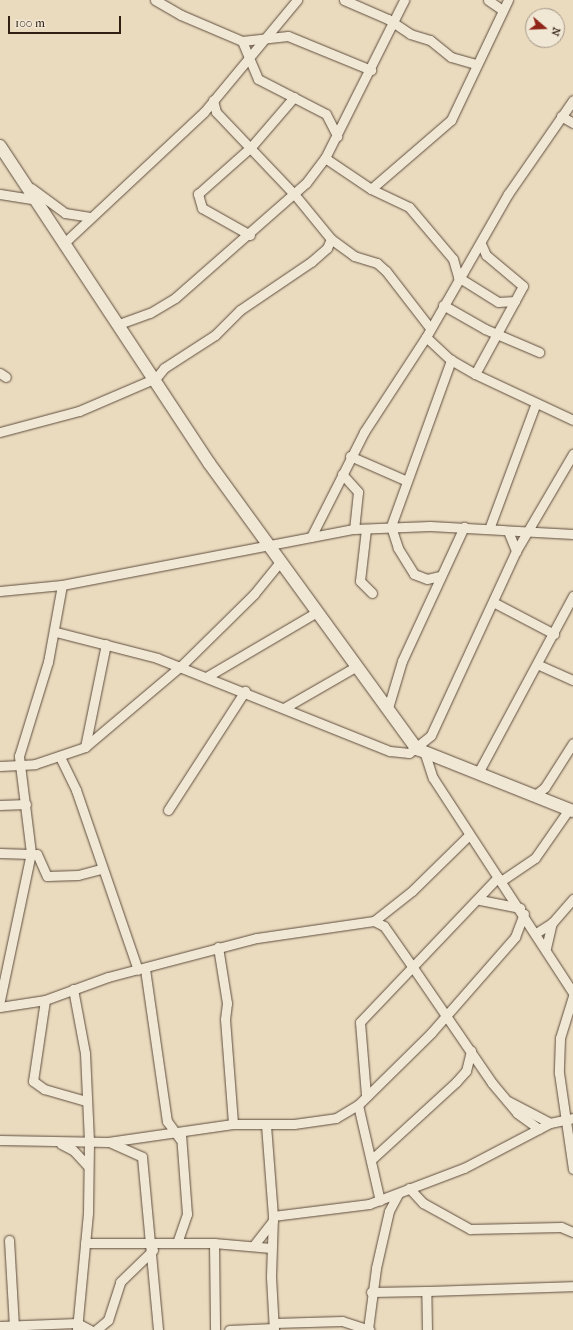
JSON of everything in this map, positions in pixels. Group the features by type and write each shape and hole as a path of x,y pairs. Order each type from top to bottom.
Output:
{"street":[{"path":"155,0 181,16 242,42 294,38 371,70"},
{"path":"63,244 90,217 204,112 297,0"},
{"path":"344,0 388,19 392,25 430,40 451,57 476,64"},
{"path":"119,324 164,305 250,235 296,195 325,158 371,70 404,0"},
{"path":"488,0 501,9"},
{"path":"371,189 451,120 501,9 508,0"},
{"path":"242,42 258,79 326,114 337,136"},
{"path":"250,235 202,208 198,194 251,147 294,98"},
{"path":"213,100 214,108 221,117 296,195 329,243 338,246 386,271 430,328"},
{"path":"311,537 350,456 426,337 458,277 482,244 512,188 573,100"},
{"path":"204,112 221,117"},
{"path":"561,116 573,123"},
{"path":"0,146 24,181 32,199 156,378 209,463 280,562 421,752 433,778 469,835 534,929 573,995 560,1038 559,1073 569,1119 573,1169"},
{"path":"325,158 371,189 409,207 453,259 458,277 498,302 515,301"},
{"path":"24,181 65,213 90,217"},
{"path":"0,194 32,199"},
{"path":"0,432 64,416 156,378 164,368 215,336 240,310 292,276 329,243"},
{"path":"475,374 523,286 521,282 486,254 482,244"},
{"path":"453,259 472,258 486,254"},
{"path":"443,305 496,334 539,352"},
{"path":"426,337 454,362 475,374 535,405 573,420"},
{"path":"440,576 427,579 414,574 398,548 391,526 407,481 454,362"},
{"path":"489,529 496,514 535,405"},
{"path":"421,752 432,735 449,702 516,551 573,454"},
{"path":"350,456 407,481"},
{"path":"342,474 358,492 354,529"},
{"path":"496,514 516,551"},
{"path":"320,520 330,533"},
{"path":"0,591 62,585 268,544 354,529 391,526 464,527 573,534"},
{"path":"388,708 396,677 440,576 464,527"},
{"path":"366,529 360,581 372,593"},
{"path":"0,766 19,767 60,757 85,747 181,666 254,594 280,562"},
{"path":"0,1000 31,853 26,804 19,767 27,723 56,632 62,585"},
{"path":"478,773 539,665 573,596"},
{"path":"493,602 554,634"},
{"path":"208,676 317,612"},
{"path":"56,632 106,644 181,666 399,754 421,752 571,810 535,858 500,879 414,969 360,1022 366,1094"},
{"path":"85,747 106,644"},
{"path":"539,665 573,680"},
{"path":"284,708 357,666"},
{"path":"168,810 245,692"},
{"path":"540,798 573,743"},
{"path":"60,757 76,790 101,869 142,969 164,1107 171,1131"},
{"path":"0,805 26,804"},
{"path":"0,1007 45,1000 73,989 218,947 374,921 384,914 469,835"},
{"path":"0,853 31,853 39,855 45,875 78,875 101,869"},
{"path":"546,948 552,923 573,899"},
{"path":"480,900 522,911"},
{"path":"515,937 522,911"},
{"path":"384,914 384,926"},
{"path":"374,921 384,926 504,1098 526,1122 539,1129"},
{"path":"0,1140 58,1143 108,1142 171,1131 181,1135 233,1124 266,1125 336,1118 358,1105 366,1094 446,1015 515,937 552,923"},
{"path":"218,947 227,1003 225,1019 233,1124"},
{"path":"73,989 76,1012 85,1053 89,1142 85,1243 77,1326"},
{"path":"60,994 76,1012"},
{"path":"45,1000 33,1081 44,1089 86,1101"},
{"path":"372,1159 456,1082 466,1071 471,1051"},
{"path":"504,1098 550,1123"},
{"path":"358,1105 372,1159 380,1200"},
{"path":"254,1245 273,1219 327,1212 380,1200 398,1194 409,1188 484,1160 550,1123 569,1119"},
{"path":"526,1122 527,1135"},
{"path":"266,1125 273,1219 271,1248 274,1327"},
{"path":"178,1243 187,1214 181,1135"},
{"path":"108,1142 142,1157 152,1247 158,1330"},
{"path":"58,1143 74,1150 88,1166"},
{"path":"409,1188 424,1203 470,1230 561,1227 573,1232"},
{"path":"230,1330 342,1321 369,1330 371,1292 389,1211 398,1194"},
{"path":"9,1240 14,1327"},
{"path":"85,1243 152,1247 178,1243 214,1243 254,1245 271,1248"},
{"path":"214,1243 215,1330"},
{"path":"96,1330 108,1320 120,1282 152,1247"},
{"path":"371,1292 573,1286"},
{"path":"426,1291 427,1330"},
{"path":"0,1326 29,1328 77,1326 90,1330"}]}
